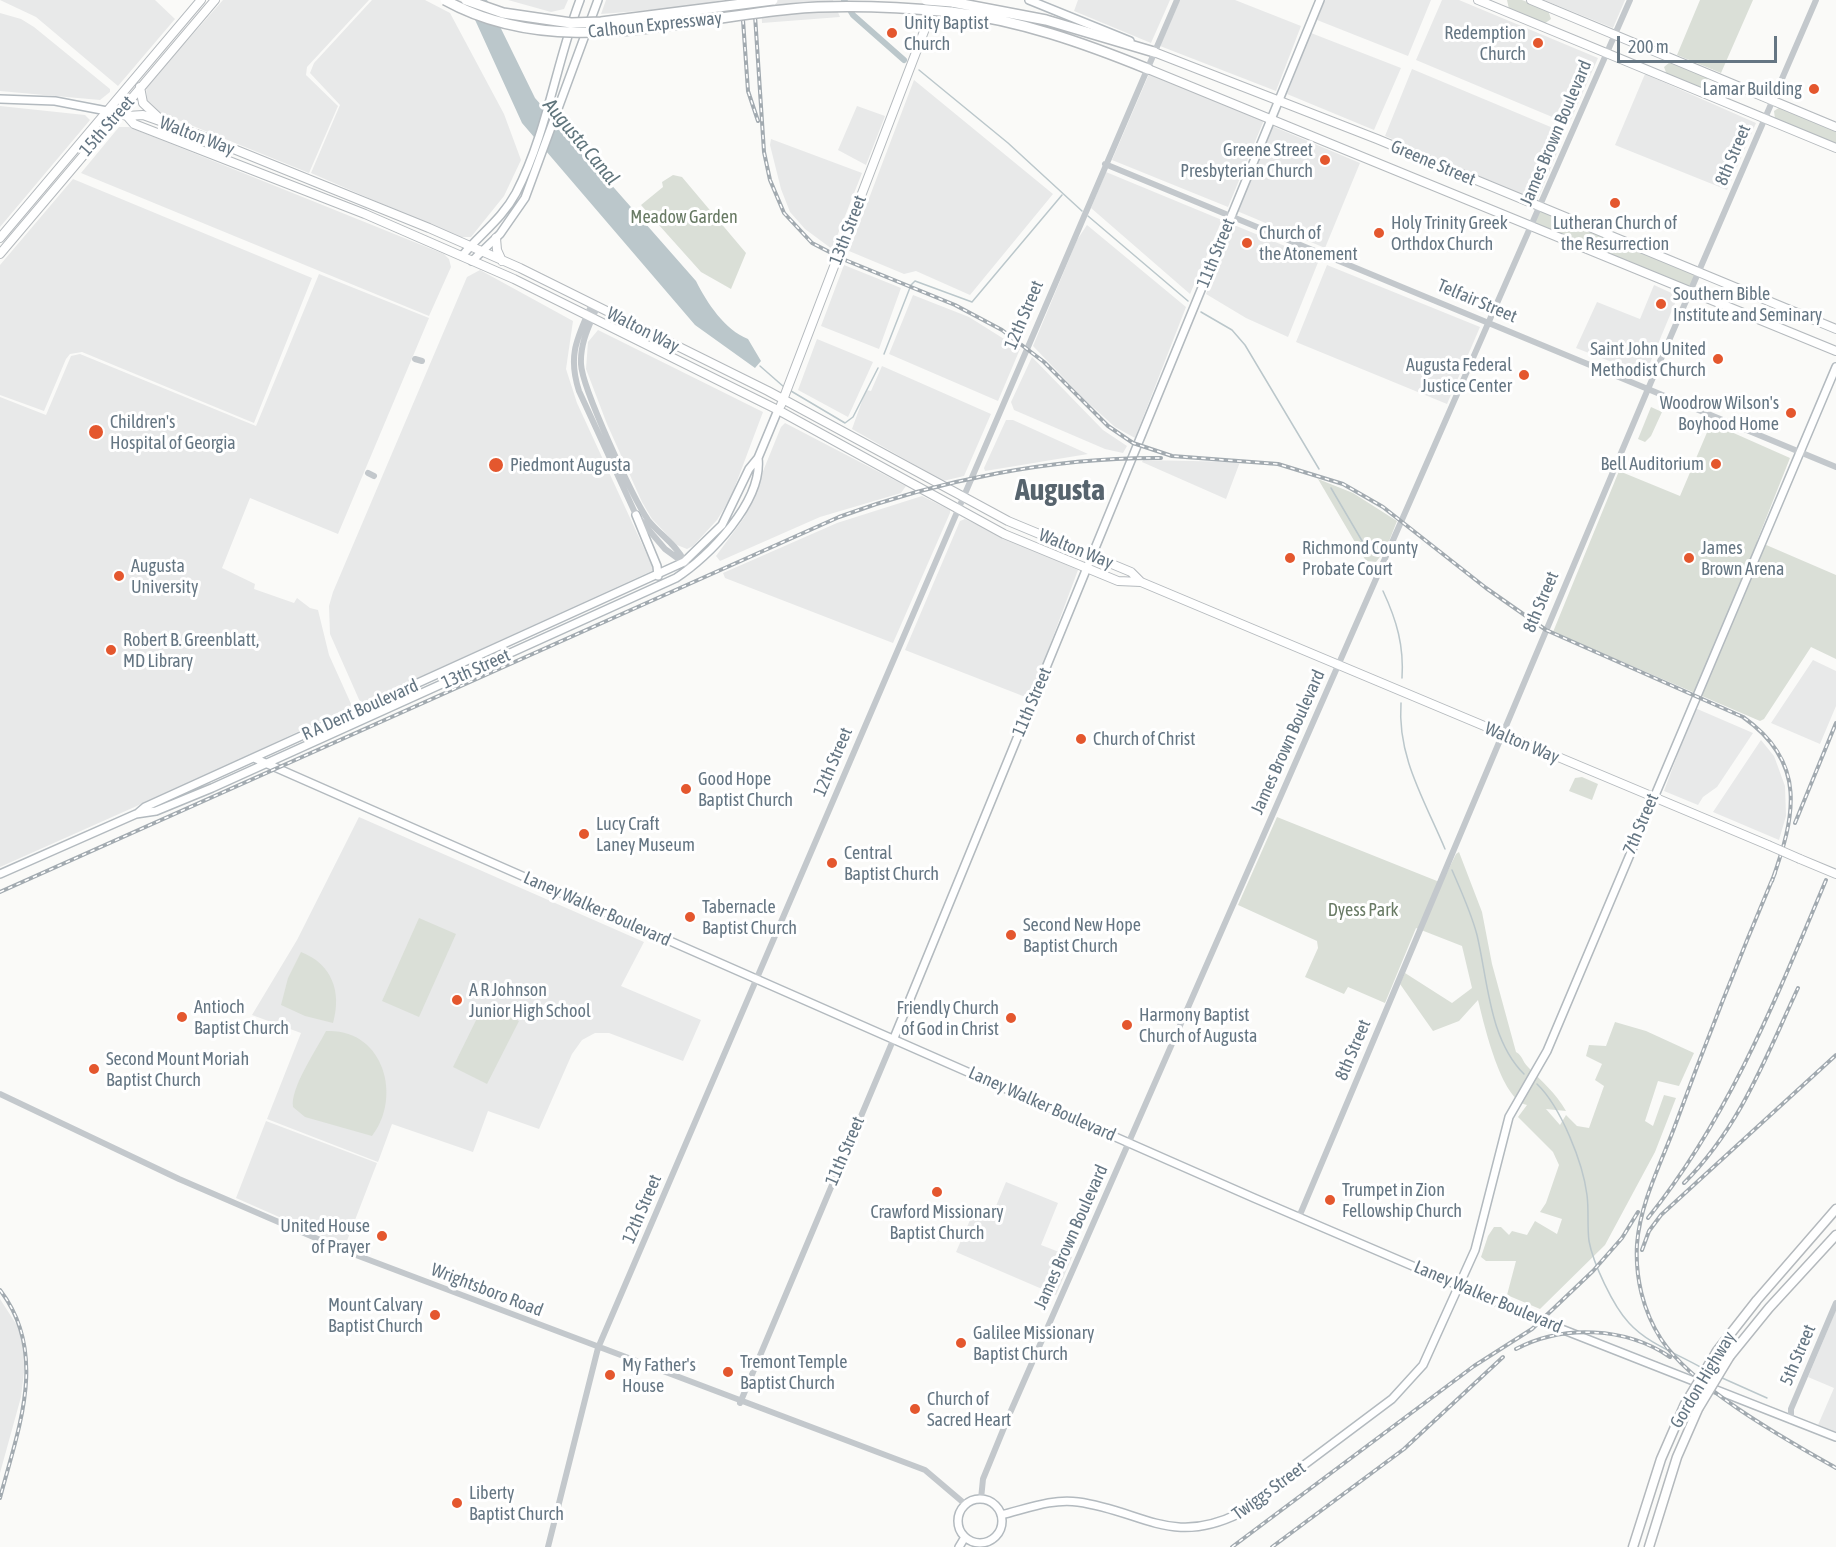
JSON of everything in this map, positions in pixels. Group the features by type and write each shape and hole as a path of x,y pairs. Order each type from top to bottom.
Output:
{"highway":[{"name":"Calhoun Expressway","path":"446,0 502,23 565,34 608,32 822,7 951,7 1046,20 1154,52"},
{"name":"Calhoun Expressway","path":"466,0 502,13 541,20 580,23 773,0"},
{"name":"Calhoun Expressway","path":"926,0 1030,27 1075,41 1148,69"},
{"name":"Gordon Highway","path":"1633,1547 1660,1459 1685,1404 1717,1351 1757,1300 1836,1209"},
{"name":"Gordon Highway","path":"1649,1547 1677,1457 1698,1409 1730,1356 1744,1338 1836,1235"},
{"path":"1744,1338 1836,1241"}],"main road":[{"name":"15th Street","path":"0,238 201,0"},
{"name":"15th Street","path":"0,254 215,0"},
{"path":"462,256 492,228 523,178 580,0"},
{"path":"472,261 498,236 518,211 532,182 598,0"},
{"name":"13th Street","path":"684,562 722,525 749,469 758,458 791,380 936,0"},
{"name":"Greene Street","path":"1029,0 1836,329"},
{"name":"11th Street","path":"894,1038 1320,0"},
{"path":"1478,0 1836,148"},
{"path":"1531,0 1836,127"},
{"name":"Greene Street","path":"1148,69 1836,351"},
{"path":"140,87 143,103 152,114 176,127"},
{"name":"Walton Way","path":"0,99 55,101 127,116 143,116 382,209 502,261 784,397 962,497 1036,534 1131,572 1141,582"},
{"name":"Walton Way","path":"127,116 134,124 462,256 778,410 957,510 1022,542 1118,581 1141,582 1652,799 1836,874"},
{"path":"377,220 382,209"},
{"path":"498,236 497,250 502,261"},
{"name":"7th Street","path":"1461,1286 1488,1204 1505,1126 1536,1071 1836,367"},
{"name":"13th Street","path":"136,814 165,808 658,587 692,568 729,532 759,472 758,458"},
{"path":"636,515 657,566 658,576"},
{"name":"R A Dent Boulevard","path":"136,814 145,807 658,576 684,562"},
{"name":"Laney Walker Boulevard","path":"254,758 1541,1321 1836,1437"},
{"path":"0,874 136,814"},
{"name":"Twiggs Street","path":"1001,1515 1048,1503 1071,1501 1096,1505 1168,1533 1196,1533 1219,1526 1404,1388 1430,1355 1453,1297 1461,1286"},
{"path":"981,1498 994,1503 1001,1515 1000,1529 992,1539 981,1542 965,1537 958,1524 960,1510 965,1504 981,1498"},
{"path":"959,1547 965,1537"}],"street":[{"name":"12th Street","path":"548,1547 598,1348 758,979 1089,199 1177,0"},
{"name":"James Brown Boulevard","path":"981,1498 983,1479 1129,1142 1630,0"},
{"name":"8th Street","path":"1299,1217 1648,389 1816,0"},
{"name":"Telfair Street","path":"1105,164 1836,467"},
{"path":"595,306 574,346 576,382 636,515 665,549 692,568"},
{"path":"590,317 581,353 581,366 586,387 640,508 665,540 680,553 684,562"},
{"name":"11th Street","path":"740,1403 894,1038"},
{"name":"Wrightsboro Road","path":"0,1094 179,1179 348,1252 740,1403 924,1470 965,1504"},
{"name":"5th Street","path":"1791,1420 1791,1409 1836,1303"}],"shaded area":[{"path":"0,0 155,0 175,19 118,86 36,17"},
{"path":"223,0 369,0 307,67 306,75 338,106 309,173 161,113 147,100 146,87"},
{"path":"372,0 425,0 450,13 504,114 521,160 504,196 471,237 458,237 311,173 340,105 310,73 314,63"},
{"path":"466,0 487,0 535,98 696,281 724,322 748,339 761,361 755,368 695,325 522,123"},
{"path":"508,0 568,0 564,9 551,12"},
{"path":"606,0 723,0 688,7 601,14"},
{"path":"761,0 833,0 840,17 762,23"},
{"path":"1078,0 1170,0 1151,43 1074,11"},
{"path":"1180,0 1235,0 1301,26 1276,91 1160,46"},
{"path":"1325,0 1431,0 1408,56 1317,20"},
{"path":"1442,0 1459,0 1598,58 1569,124 1416,60"},
{"path":"1544,0 1625,0 1613,28"},
{"path":"0,13 21,19 34,27 110,89 110,92 100,100 0,91"},
{"path":"1311,33 1401,68 1374,130 1287,94"},
{"path":"1412,69 1565,133 1537,201 1385,136"},
{"path":"1149,74 1264,120 1228,207 1112,160"},
{"path":"1645,74 1756,123 1727,190 1615,145"},
{"path":"914,80 1053,194 970,295 916,271 904,274 849,251"},
{"path":"0,106 85,115 90,120 0,227"},
{"path":"857,106 885,116 866,165 838,150"},
{"path":"1272,126 1360,163 1325,248 1237,211"},
{"path":"119,127 129,127 444,254 449,259 451,267 429,316 81,173"},
{"path":"771,139 862,173 832,249 805,229 790,212 781,189 770,145"},
{"path":"1106,172 1222,220 1190,294 1091,208"},
{"path":"73,179 312,278 254,423 82,352 70,354 66,359 44,411 0,395 0,265"},
{"path":"1087,225 1186,307 1135,438 1115,427 1084,399 1033,346 1077,240"},
{"path":"1234,225 1319,260 1288,337 1246,318 1206,294"},
{"path":"844,265 901,288 879,349 821,326"},
{"path":"1327,265 1480,327 1447,404 1296,342"},
{"name":"Piedmont Augusta","path":"480,270 573,321 566,369 577,403 654,570 361,704 330,634 329,606 467,277"},
{"name":"Augusta University","path":"319,274 429,318 338,534 250,498 222,568 255,584 254,589 294,603 297,598 310,608 318,610 329,655 352,706 213,772 0,867 0,397 46,415 71,356 80,354 256,426"},
{"path":"1654,285 1678,296 1645,375 1576,348 1597,302 1640,319"},
{"path":"913,295 969,317 1020,349 998,401 889,354"},
{"path":"598,330 763,412 731,497 717,520 693,546 687,549 677,545 652,519 607,424 586,369 588,342"},
{"path":"817,339 873,362 848,417 798,390"},
{"path":"1032,357 1103,430 1127,446 1123,453 1105,449 1014,410 1011,402"},
{"path":"882,366 991,414 964,476 943,481 852,429 866,390 871,391"},
{"path":"1006,420 1013,420 1088,454 985,471 984,468"},
{"path":"785,423 906,486 901,493 820,517 720,561 716,556 744,518 781,427"},
{"path":"1143,460 1240,462 1226,499 1142,462"},
{"path":"922,496 950,510 950,513 893,643 725,578 723,573 837,523"},
{"path":"965,519 1078,570 1032,693 1028,698 905,650 960,521"},
{"path":"1813,660 1836,671 1836,706 1820,744 1771,723"},
{"path":"1695,708 1753,733 1717,787 1703,797 1698,805 1664,791"},
{"path":"1761,740 1774,756 1785,786 1786,816 1779,840 1713,812"},
{"name":"A R Johnson Junior High School","path":"359,817 644,942 621,986 701,1020 683,1061 609,1033 595,1033 582,1040 572,1054 539,1129 488,1111 473,1152 392,1124 378,1162 267,1119 301,1033 252,1015 297,940"},
{"path":"266,1121 377,1163 345,1246 236,1198"},
{"path":"1006,1182 1058,1203 1041,1245 1072,1257 1056,1295 956,1252 974,1211 991,1218"},
{"path":"0,1299 20,1330 25,1364 21,1397 0,1473"},
{"path":"1836,1310 1836,1433 1818,1425 1834,1388 1808,1377"}],"green space":[{"path":"1507,0 1522,0 1548,10 1551,19 1544,24 1509,9"},
{"path":"1700,0 1753,0 1721,73 1677,55"},
{"path":"1670,62 1707,77 1708,87 1702,89 1667,75 1664,67"},
{"path":"1780,107 1836,130 1836,145 1775,119 1774,111"},
{"name":"Meadow Garden","path":"673,175 682,177 746,253 731,289 701,272 641,205 663,187 662,182"},
{"path":"1540,207 1699,272 1691,290 1533,225"},
{"path":"1651,407 1662,412 1651,436 1645,442 1638,439"},
{"name":"James Brown Arena","path":"1711,423 1790,458 1757,541 1836,575 1836,659 1811,647 1764,719 1760,721 1553,632 1619,471 1680,496"},
{"path":"1318,479 1353,493 1397,521 1386,549 1376,562 1366,561"},
{"path":"1582,777 1598,784 1592,800 1569,791 1575,778"},
{"name":"Dyess Park","path":"1277,817 1442,883 1459,852 1482,912 1492,964 1516,1052 1566,1111 1546,1109 1560,1125 1566,1115 1577,1126 1589,1128 1604,1086 1595,1080 1602,1064 1586,1056 1589,1045 1606,1046 1615,1022 1646,1031 1694,1053 1679,1086 1658,1081 1645,1121 1653,1126 1664,1095 1676,1098 1655,1152 1605,1245 1540,1309 1507,1295 1516,1261 1486,1261 1481,1257 1488,1236 1494,1227 1501,1227 1509,1235 1512,1231 1527,1235 1535,1221 1557,1234 1562,1219 1540,1212 1546,1203 1559,1165 1553,1152 1518,1117 1527,1105 1518,1100 1509,1090 1502,1076 1489,1042 1478,1000 1459,1021 1433,1031 1400,984 1405,973 1452,1003 1472,988 1462,946 1416,928 1385,1003 1348,987 1344,994 1305,977 1318,948 1317,941 1238,905"},
{"path":"419,918 456,934 419,1017 382,1001"},
{"path":"301,952 320,964 332,980 336,1001 333,1023 305,1016 281,1005 288,978"},
{"path":"484,1004 519,1021 487,1084 453,1067"},
{"path":"326,1031 346,1033 362,1041 374,1052 382,1067 386,1084 386,1102 381,1120 372,1136 305,1117 293,1107 293,1099 300,1079"}],"waterway":[{"path":"844,0 853,15 904,60"},
{"path":"919,70 1008,143 1082,211"},
{"path":"884,354 911,285 915,281 972,302 1062,195"},
{"path":"1088,216 1188,301"},
{"path":"1201,312 1232,330 1245,345 1319,469"},
{"path":"760,366 784,387"},
{"path":"791,391 845,423 853,417 878,368"},
{"path":"1331,488 1368,551"},
{"path":"1383,591 1398,634 1402,655 1402,678"},
{"path":"1401,703 1403,742 1408,760 1421,796 1445,849"},
{"path":"1452,870 1475,926 1497,1027 1512,1060 1524,1074"},
{"path":"1537,1084 1554,1107 1576,1152 1587,1195 1589,1241 1604,1284 1629,1323 1645,1337 1702,1368"},
{"path":"1720,1377 1767,1398"}],"railway":[{"path":"754,0 764,152 770,180 784,213 812,243 845,260 955,305 1002,330 1044,362 1108,426 1133,443 1172,456 1278,464 1343,484 1383,507 1486,588 1546,630 1743,717 1764,735 1778,753 1787,772 1790,813 1772,881"},
{"path":"743,20 748,91 758,121"},
{"path":"0,892 839,517 917,492 998,473 1080,462 1161,458"},
{"path":"1795,823 1836,723"},
{"path":"1775,873 1722,1001 1651,1186 1639,1229 1637,1269 1649,1317 1661,1339 1676,1357 1695,1376 1741,1411 1836,1468"},
{"path":"1648,1218 1677,1179 1727,1098 1769,1013 1826,880"},
{"path":"1684,1183 1721,1139 1736,1115 1750,1091 1798,988"},
{"path":"1642,1250 1649,1231 1661,1215 1836,1055"},
{"path":"1232,1547 1474,1366 1532,1329 1593,1271 1622,1238 1638,1212"},
{"path":"0,1290 15,1314 23,1340 26,1366 21,1419 0,1498"},
{"path":"1516,1349 1554,1335 1594,1332 1634,1340 1670,1357"},
{"path":"1272,1547 1404,1449 1503,1357"}],"place":[{"name":"Unity Baptist Church","path":"892,33"},
{"name":"Redemption Church","path":"1538,43"},
{"name":"Lamar Building","path":"1814,89"},
{"name":"Greene Street Presbyterian Church","path":"1325,160"},
{"name":"Lutheran Church of the Resurrection","path":"1615,203"},
{"name":"Holy Trinity Greek Orthdox Church","path":"1379,233"},
{"name":"Church of the Atonement","path":"1247,243"},
{"name":"Southern Bible Institute and Seminary","path":"1661,304"},
{"name":"Saint John United Methodist Church","path":"1718,359"},
{"name":"Augusta Federal Justice Center","path":"1524,375"},
{"name":"Woodrow Wilson's Boyhood Home","path":"1791,413"},
{"name":"Children's Hospital of Georgia","path":"96,432"},
{"name":"Bell Auditorium","path":"1716,464"},
{"name":"Piedmont Augusta","path":"496,465"},
{"name":"Richmond County Probate Court","path":"1290,558"},
{"name":"James Brown Arena","path":"1689,558"},
{"name":"Augusta University","path":"119,576"},
{"name":"Robert B. Greenblatt, MD Library","path":"111,650"},
{"name":"Church of Christ","path":"1081,739"},
{"name":"Good Hope Baptist Church","path":"686,789"},
{"name":"Lucy Craft Laney Museum","path":"584,834"},
{"name":"Central Baptist Church","path":"832,863"},
{"name":"Tabernacle Baptist Church","path":"690,917"},
{"name":"Second New Hope Baptist Church","path":"1011,935"},
{"name":"A R Johnson Junior High School","path":"457,1000"},
{"name":"Antioch Baptist Church","path":"182,1017"},
{"name":"Friendly Church of God in Christ","path":"1011,1018"},
{"name":"Harmony Baptist Church of Augusta","path":"1127,1025"},
{"name":"Second Mount Moriah Baptist Church","path":"94,1069"},
{"name":"Crawford Missionary Baptist Church","path":"937,1192"},
{"name":"Trumpet in Zion Fellowship Church","path":"1330,1200"},
{"name":"United House of Prayer","path":"382,1236"},
{"name":"Mount Calvary Baptist Church","path":"435,1315"},
{"name":"Galilee Missionary Baptist Church","path":"961,1343"},
{"name":"Tremont Temple Baptist Church","path":"728,1372"},
{"name":"My Father's House","path":"610,1375"},
{"name":"Church of Sacred Heart","path":"915,1409"},
{"name":"Liberty Baptist Church","path":"457,1503"}],"district":[{"name":"Augusta","path":"1060,491"}],"water label":[{"name":"Augusta Canal","path":"581,142"}]}
